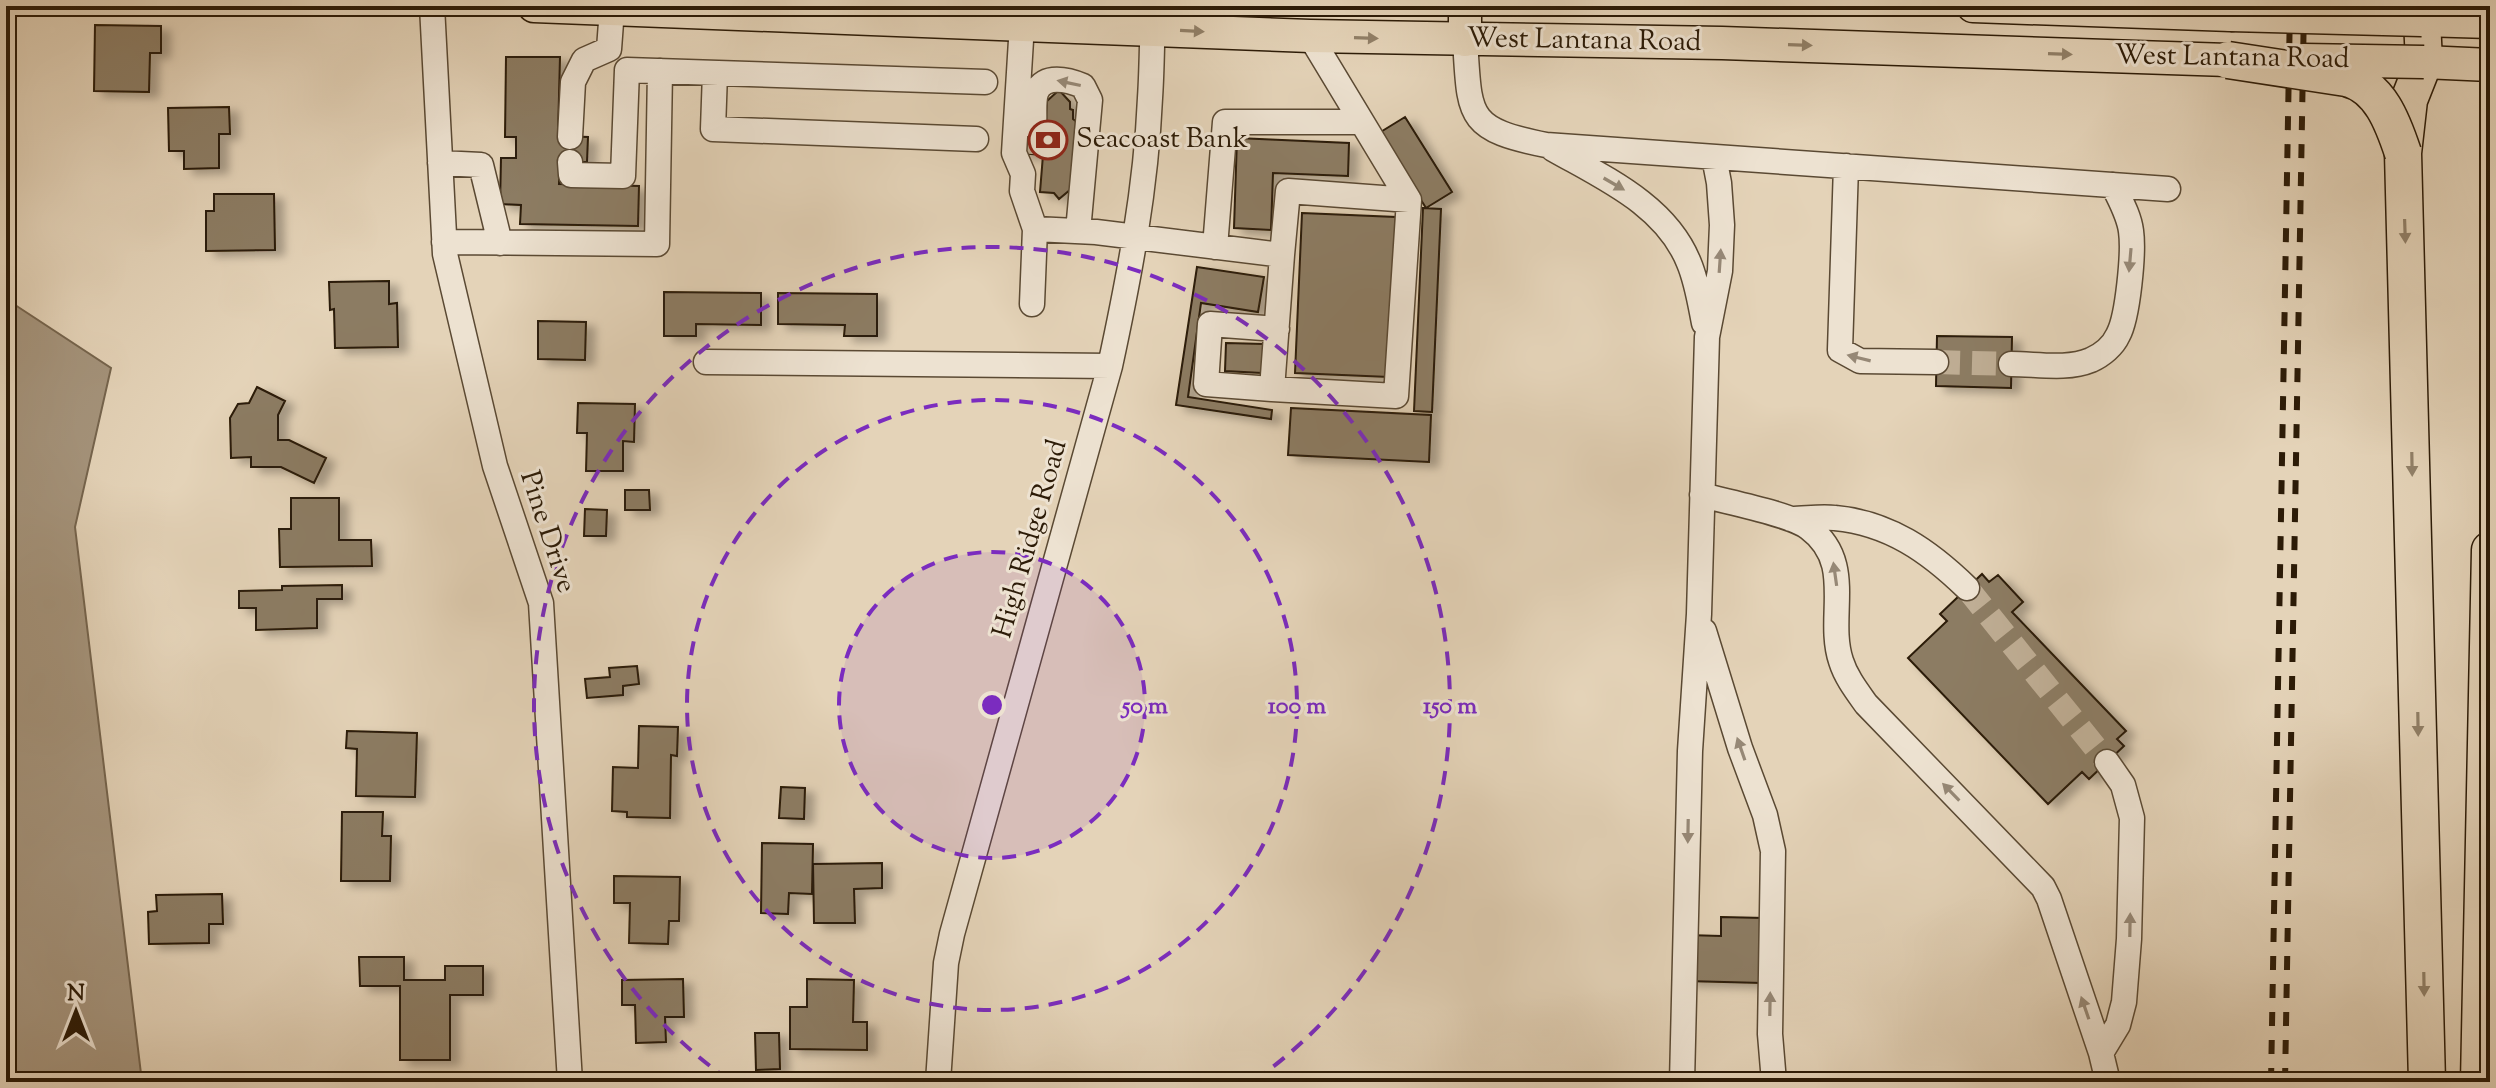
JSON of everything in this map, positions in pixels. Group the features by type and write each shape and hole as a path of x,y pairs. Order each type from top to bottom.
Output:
{"highway":[{"path":"2420,13 2424,62 2409,100 2403,153 2427,1082"},
{"path":"2228,60 2362,83 2384,108 2403,153"},
{"path":"2479,1082 2490,550"}],"main road":[{"name":"West Lantana Road","path":"534,6 1022,24 1152,18 1310,36 1754,44 2228,60 2490,65"},
{"path":"1465,6 1465,40"},
{"name":"West Lantana Road","path":"1973,6 2231,15 2420,13 2490,22"}],"street":[{"name":"Pine Drive","path":"432,6 445,254 495,466 541,603 570,1082"},
{"path":"570,162 571,175 623,176 627,70 609,49 612,9"},
{"name":"High Ridge Road","path":"938,1082 946,963 952,934 1110,366 1129,282 1150,100 1152,18"},
{"path":"1022,24 1014,153 1027,164 1022,191 1035,229 1032,304"},
{"path":"1277,329 1210,324 1206,384 1396,396 1409,200 1310,36"},
{"path":"1465,40 1468,95 1475,115 1486,126 1508,137 1546,145 2168,189"},
{"path":"570,137 573,82 584,60 609,49"},
{"path":"627,70 985,82"},
{"path":"444,242 657,244 660,71"},
{"path":"715,73 713,129 976,139"},
{"path":"1034,126 1036,92 1042,85 1061,80 1083,86 1090,100 1078,231"},
{"path":"1215,247 1225,122 1361,122"},
{"path":"1546,145 1634,195 1668,228 1688,261 1707,337"},
{"path":"1682,1082 1690,751 1699,614 1707,337 1720,271 1722,225 1714,157"},
{"path":"440,163 481,165 500,243"},
{"path":"1846,166 1840,350 1860,361 1936,362"},
{"path":"2011,364 2073,365 2105,351 2118,337 2125,317 2131,231 2113,185"},
{"path":"1272,389 1288,191 1409,200"},
{"path":"1035,229 1078,231 1282,255"},
{"path":"706,362 1110,366"},
{"path":"1702,495 1791,519 1808,527 1822,542 1832,557 1837,574 1840,659 1849,681 1866,704 2043,887 2101,1053 2108,1082"},
{"path":"1791,519 1833,517 1886,529 1930,554 1967,588"},
{"path":"1699,614 1740,748 1765,815 1773,851 1770,1034 1774,1082"},
{"path":"2101,1053 2118,1025 2124,1002 2132,818 2123,785 2107,762"}],"shaded area":[{"path":"6,299 111,368 75,527 142,1082 6,1082"}],"building":[{"path":"95,25 161,26 161,53 150,53 149,92 94,91"},
{"path":"506,57 560,57 558,136 588,137 587,162 560,162 559,184 639,186 638,226 520,224 521,205 500,204 501,158 516,158 516,137 505,137"},
{"name":"Seacoast Bank","path":"1059,90 1070,102 1073,119 1077,122 1071,189 1059,199 1054,193 1040,192 1043,155 1020,153 1021,125 1045,126 1047,101"},
{"path":"229,107 230,134 219,134 219,168 184,169 184,151 169,151 168,108"},
{"path":"1405,117 1452,192 1426,208 1379,133"},
{"path":"1237,138 1349,143 1348,176 1273,173 1271,230 1234,228"},
{"path":"214,194 274,194 275,250 206,251 206,211 214,211"},
{"path":"1423,208 1441,209 1432,412 1414,411"},
{"path":"1302,213 1396,217 1389,377 1295,373"},
{"path":"1197,267 1264,277 1258,312 1201,303 1188,397 1272,410 1271,419 1176,405"},
{"path":"389,281 389,304 397,303 398,347 335,348 334,309 330,310 329,282"},
{"path":"664,292 761,293 761,325 696,324 696,336 664,336"},
{"path":"778,293 877,294 877,336 844,336 845,325 778,324"},
{"path":"538,321 586,322 585,360 538,359"},
{"path":"1937,336 2012,337 2011,388 1936,386"},
{"path":"1226,343 1264,344 1262,373 1225,371"},
{"path":"257,387 285,401 278,415 278,440 289,440 326,458 314,483 281,467 251,467 251,457 231,458 230,418 238,404 249,403"},
{"path":"578,403 635,404 634,442 623,441 623,471 586,471 587,433 577,433"},
{"path":"1291,408 1431,415 1429,462 1288,455"},
{"path":"625,490 649,490 650,510 625,510"},
{"path":"291,498 339,498 339,540 371,540 372,566 280,567 279,529 291,529"},
{"path":"585,509 607,510 606,536 584,536"},
{"path":"1982,574 1989,582 1998,575 2023,602 2012,612 2126,731 2117,739 2124,746 2089,779 2082,772 2048,804 1908,658 1947,621 1940,614"},
{"path":"342,585 342,599 317,599 317,628 256,630 256,608 239,608 239,591 282,590 282,586"},
{"path":"637,666 639,684 623,686 623,695 587,698 585,679 610,677 609,668"},
{"path":"639,726 678,727 677,756 671,755 670,818 627,817 627,812 612,811 613,767 638,768"},
{"path":"347,731 417,733 415,797 356,796 357,749 346,748"},
{"path":"781,787 805,788 804,819 779,818"},
{"path":"342,812 383,812 382,836 391,836 390,881 341,881"},
{"path":"762,843 813,844 812,894 789,893 788,914 761,913"},
{"path":"882,863 882,888 854,889 855,923 814,923 813,864"},
{"path":"614,876 680,877 679,921 669,921 668,944 629,943 630,903 614,903"},
{"path":"222,894 223,924 209,924 209,943 149,944 148,912 157,911 156,895"},
{"path":"1721,917 1764,918 1762,983 1686,981 1687,935 1721,936"},
{"path":"359,957 404,957 404,980 445,980 445,966 483,966 483,995 450,995 450,1060 400,1060 400,986 360,986"},
{"path":"683,979 684,1017 665,1017 666,1042 636,1043 635,1005 622,1005 622,980"},
{"path":"807,979 854,980 853,1022 867,1022 867,1050 790,1049 790,1007 807,1007"},
{"path":"755,1033 779,1033 780,1069 756,1070"}],"tunnel":[{"path":"1032,154 1034,126"},
{"path":"1936,362 2011,364"},
{"path":"1967,588 2107,762"}],"railway":[{"path":"2271,1082 2290,6"},
{"path":"2285,1082 2304,6"}],"place":[{"name":"Seacoast Bank","path":"1048,140"}]}
